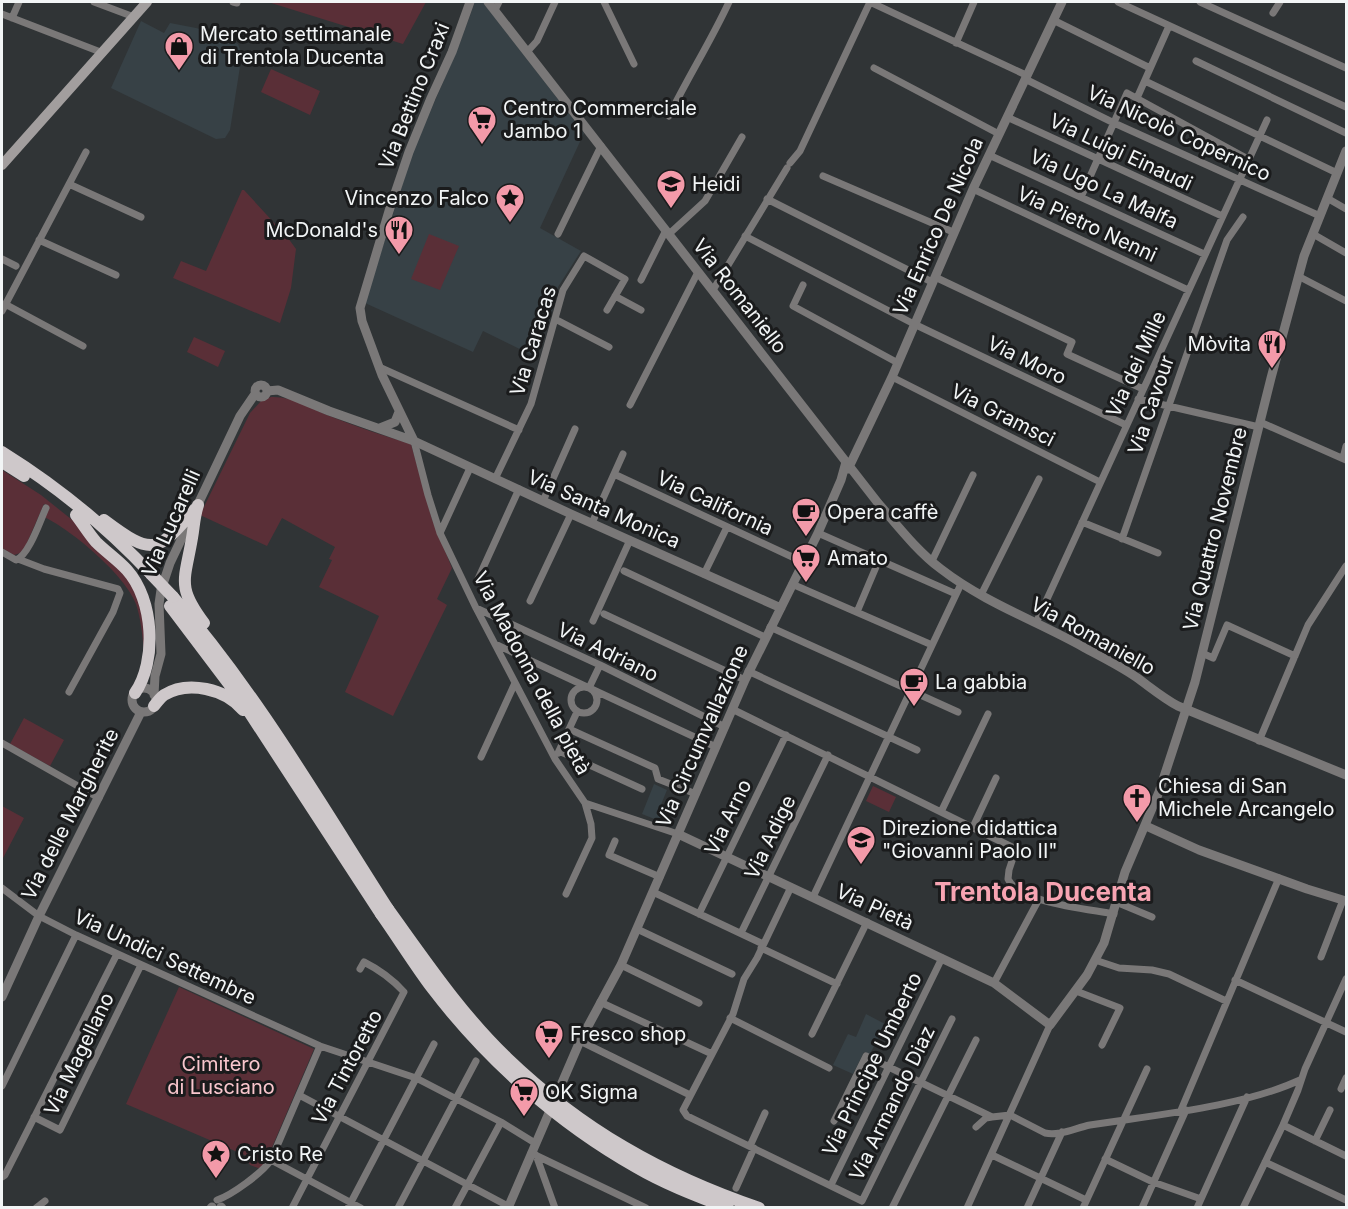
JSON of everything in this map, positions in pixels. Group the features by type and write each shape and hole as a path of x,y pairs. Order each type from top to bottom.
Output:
{"highway":[{"path":"2,450 16,466 150,579 199,627 283,745 433,988 461,1022 510,1074 547,1106 638,1168 728,1208"},
{"path":"2,450 34,471 136,558 150,579"},
{"path":"2,462 16,466 42,480"},
{"path":"71,503 82,505 128,538 147,547 156,546 166,540 198,506"},
{"path":"198,506 193,521 192,538 184,573 186,592 200,618 228,656 231,671"},
{"path":"76,515 95,541 128,571 140,589 150,641 148,663 140,691"},
{"path":"171,601 244,704 384,911 476,1025 506,1057 549,1096 618,1145 659,1168 759,1208"},
{"path":"154,700 175,690 192,688 211,690 225,696 241,707 277,760 289,773"}],"main road":[{"path":"2,165 147,2"}],"street":[{"path":"12,18 19,2"},
{"path":"94,2 134,17"},
{"name":"Via Bettino Craxi","path":"414,441 379,367 362,321 360,308 389,211 410,151 430,98 452,52 470,2"},
{"name":"Via Romaniello","path":"488,2 497,6 527,52 713,290 848,472 915,546 961,584 1135,676 1165,699 1259,741 1347,775"},
{"path":"527,52 537,41 555,2"},
{"path":"604,2 634,64"},
{"path":"669,116 686,81 713,38 729,2"},
{"path":"713,290 767,200 800,151 870,2"},
{"name":"Via Nicolò Copernico","path":"870,2 1114,123 1320,216"},
{"path":"956,43 974,2"},
{"name":"Via Enrico De Nicola","path":"848,472 892,377 953,232 1062,2"},
{"path":"1118,2 1347,107"},
{"path":"1200,2 1347,68"},
{"path":"1273,13 1280,2"},
{"path":"2,14 103,53"},
{"path":"1053,20 1150,68"},
{"path":"1137,98 1169,26"},
{"path":"1196,61 1347,133"},
{"path":"874,68 999,134"},
{"path":"1144,81 1258,137 1341,172"},
{"path":"1081,197 1127,93 1248,159"},
{"name":"Via Luigi Einaudi","path":"1006,117 1222,216"},
{"name":"Via dei Mille","path":"1036,623 1267,120"},
{"path":"641,280 668,232 705,201 742,137"},
{"path":"558,234 601,146"},
{"name":"Via Quattro Novembre","path":"1050,1025 1076,991 1104,943 1125,873 1160,792 1187,709 1202,653 1298,276 1327,198 1341,172 1347,151"},
{"path":"83,346 3,307 86,152"},
{"name":"Via Ugo La Malfa","path":"989,155 1204,254"},
{"path":"823,176 953,232"},
{"path":"69,184 141,218"},
{"name":"Via Pietro Nenni","path":"973,189 1188,290"},
{"path":"1327,198 1347,209"},
{"path":"767,200 1072,342 1067,354 1143,389"},
{"name":"Via Cavour","path":"1122,539 1227,240 1243,218"},
{"path":"1313,234 1347,253"},
{"name":"Via Moro","path":"745,236 914,324 1126,425"},
{"path":"39,240 116,275"},
{"name":"Via Caracas","path":"495,479 531,404 563,290 584,256 625,279 607,310"},
{"path":"2,259 16,266"},
{"path":"630,405 698,272"},
{"path":"1298,276 1347,301"},
{"path":"803,285 793,306 898,363"},
{"path":"615,296 641,310"},
{"path":"555,319 609,347"},
{"path":"379,367 519,430"},
{"name":"Via Gramsci","path":"892,377 1100,482"},
{"name":"Via Lucarelli","path":"154,700 155,676 161,654 159,604 161,590 170,563 240,416 255,394 263,397 267,391 278,390 414,441"},
{"path":"1138,399 1260,424 1345,459 1347,446"},
{"path":"380,428 395,422 399,412"},
{"path":"543,501 575,429"},
{"name":"Via Santa Monica","path":"414,441 781,608"},
{"name":"Via Madonna della pietà","path":"414,441 440,533 494,644 555,759 585,803 592,838 566,894"},
{"path":"592,523 623,453"},
{"path":"440,533 470,468"},
{"name":"Via Circumvallazione","path":"508,1207 580,1041 621,965 746,675 848,472"},
{"name":"Via California","path":"614,474 803,562"},
{"path":"932,561 974,475"},
{"path":"981,595 1038,479"},
{"path":"478,579 519,489"},
{"path":"18,559 26,552 46,508"},
{"path":"530,602 571,514"},
{"path":"1082,522 1158,553"},
{"path":"704,574 727,527"},
{"path":"818,533 956,594"},
{"path":"593,621 630,540"},
{"path":"2,552 44,569 118,589 120,593 113,612 69,693"},
{"path":"857,612 879,560"},
{"path":"1259,741 1308,625 1347,566"},
{"path":"624,571 765,637"},
{"path":"792,584 932,645"},
{"path":"813,897 961,584"},
{"name":"Via Adriano","path":"476,608 600,665 725,727"},
{"path":"604,614 917,750"},
{"path":"1202,653 1213,658 1227,625 1295,656"},
{"path":"770,627 958,712"},
{"path":"494,644 716,747"},
{"path":"589,688 600,665"},
{"name":"Via Lucarelli","path":"140,691 155,676"},
{"path":"481,757 515,683"},
{"path":"589,688 597,698 596,706 585,714 577,712 571,705 571,696 576,689 589,688"},
{"path":"140,691 154,700 149,711 141,712 133,704 140,691"},
{"path":"732,709 1016,849 1008,879 1016,889 1039,899 1114,914"},
{"name":"Via delle Margherite","path":"2,997 39,916 141,712"},
{"path":"555,759 577,712"},
{"path":"941,812 988,714"},
{"path":"569,729 655,768 658,779 696,794"},
{"name":"Via Arno","path":"699,914 786,735"},
{"path":"2,743 99,798"},
{"path":"559,751 642,789"},
{"name":"Via Adige","path":"741,933 828,755"},
{"path":"973,827 996,778"},
{"name":"Via Madonna della pietà","path":"585,803 678,834"},
{"path":"1146,826 1190,846 1345,900 1321,957"},
{"name":"Via Pietà","path":"678,834 993,983 1050,1025"},
{"path":"615,841 609,855 660,877"},
{"path":"1142,1208 1279,878"},
{"path":"791,887 744,979 730,1018 683,1110 687,1116 831,1185"},
{"name":"Via Undici Settembre","path":"2,888 39,916 141,966 320,1046 416,1078 458,1098 501,1122 534,1151 646,1208"},
{"path":"653,892 741,933 837,984"},
{"path":"993,983 1039,899"},
{"path":"1116,902 1152,917"},
{"path":"812,1034 867,922"},
{"path":"637,929 732,974"},
{"path":"2,1086 76,935"},
{"path":"2,1178 117,954"},
{"name":"Via Principe Umberto","path":"831,1185 942,958"},
{"path":"1095,960 1119,968 1152,970 1169,974 1226,1001"},
{"name":"Via Tintoretto","path":"292,1208 404,992 370,965 364,962 360,969"},
{"path":"621,965 699,1003"},
{"name":"Via Magellano","path":"34,1117 60,1130 141,966"},
{"path":"1243,1208 1347,979"},
{"path":"1235,980 1347,1032"},
{"path":"1076,991 1120,1008 1102,1045"},
{"path":"599,1004 712,1054"},
{"path":"730,1018 829,1068"},
{"name":"Via Armando Diaz","path":"831,1185 862,1201 952,1019"},
{"path":"967,1208 1050,1025"},
{"path":"892,1208 976,1040"},
{"path":"580,1041 688,1094"},
{"path":"349,1205 434,1044"},
{"path":"217,1206 267,1166 271,1160 320,1046"},
{"path":"834,1121 866,1056 992,1117"},
{"path":"398,1208 476,1061"},
{"path":"992,1155 1084,1204 1147,1069"},
{"path":"1341,1089 1347,1078"},
{"path":"976,1127 986,1119 1010,1115 1045,1133 1062,1132 1247,1097 1288,1086 1300,1080"},
{"path":"299,1095 508,1207"},
{"path":"1197,1208 1247,1097"},
{"path":"1316,1141 1330,1110"},
{"path":"736,1188 765,1113"},
{"path":"455,1208 501,1122"},
{"path":"1282,1125 1347,1156"},
{"path":"1027,1208 1062,1132"},
{"path":"534,1151 555,1208"},
{"path":"1105,1159 1153,1182 1201,1199"},
{"path":"271,1160 349,1205 361,1208"},
{"path":"1265,1162 1347,1200"},
{"path":"36,1208 45,1202"}],"shaded area":[{"path":"475,2 483,2 584,133 540,228 581,251 558,287 550,319 534,356 483,331 473,352 365,303 412,154"},
{"name":"Mercato settimanale di Trentola Ducenta","path":"141,21 164,33 170,23 218,34 238,44 242,54 230,130 225,138 216,139 111,88"},
{"path":"654,784 667,790 660,807 667,810 662,822 642,814"},
{"path":"866,1014 885,1024 870,1054 864,1052 853,1074 833,1065 848,1034 856,1037"}],"green space":[{"path":"268,2 426,2 403,44"},
{"path":"271,69 320,91 310,115 261,92"},
{"path":"242,190 296,249 291,288 280,323 173,278 181,261 206,271"},
{"path":"429,234 459,246 440,290 411,279"},
{"path":"194,337 225,351 218,367 187,352"},
{"path":"271,397 294,401 351,424 411,444 432,519 452,568 437,599 447,605 393,716 345,692 379,616 319,587 332,560 329,559 335,547 282,518 267,546 200,515 250,413 262,400"},
{"path":"2,470 41,495 81,527 135,586 145,621 144,650 139,615 130,593 97,555 69,532 44,517 49,507 44,504 23,552 14,555 2,548"},
{"path":"24,718 64,740 50,766 10,744"},
{"path":"873,786 896,797 889,812 866,801"},
{"path":"2,806 24,818 2,860"},
{"name":"Cimitero di Lusciano","path":"179,987 314,1049 261,1169 250,1165 249,1157 126,1104"}],"place":[{"name":"Mercato settimanale di Trentola Ducenta","path":"179,72"},
{"name":"Centro Commerciale Jambo 1","path":"482,146"},
{"name":"Heidi","path":"671,210"},
{"name":"Vincenzo Falco","path":"510,224"},
{"name":"McDonald's","path":"399,256"},
{"name":"Mòvita","path":"1272,370"},
{"name":"Opera caffè","path":"806,538"},
{"name":"Amato","path":"806,584"},
{"name":"La gabbia","path":"914,708"},
{"name":"Chiesa di San Michele Arcangelo","path":"1137,824"},
{"name":"Direzione didattica \"Giovanni Paolo II\"","path":"861,866"},
{"name":"Fresco shop","path":"549,1060"},
{"name":"OK Sigma","path":"524,1118"},
{"name":"Cristo Re","path":"216,1180"}],"district":[{"name":"Trentola Ducenta","path":"1043,892"}]}
